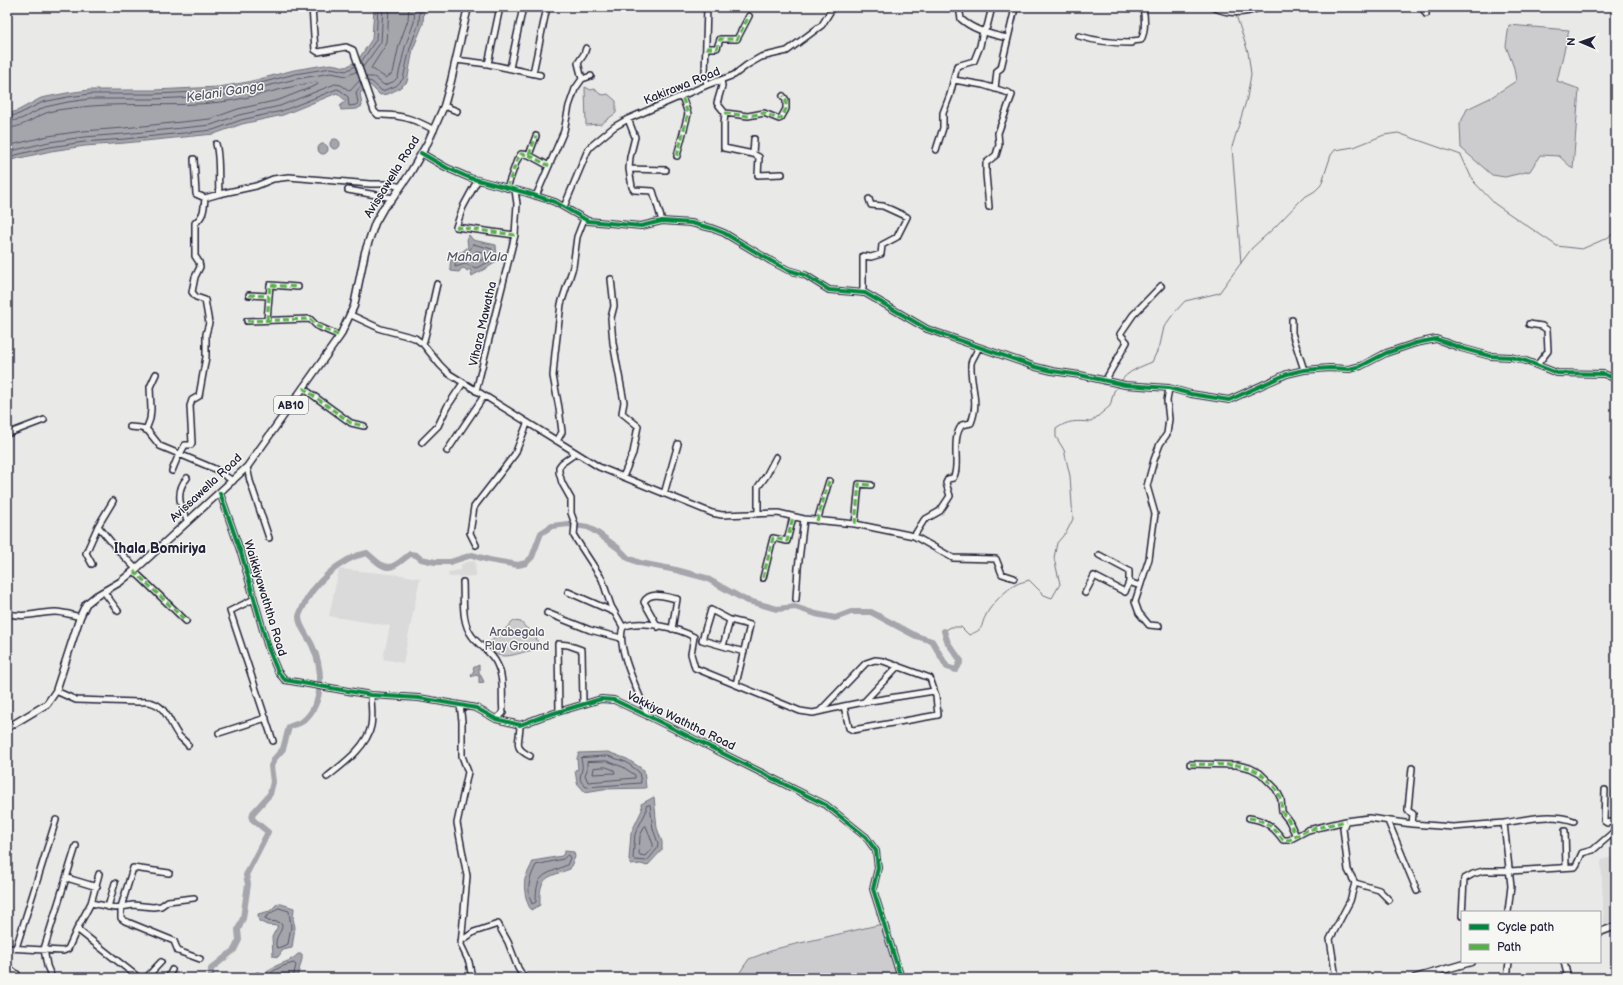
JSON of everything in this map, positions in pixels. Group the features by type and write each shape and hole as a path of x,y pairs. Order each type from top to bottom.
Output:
{"main road":[{"name":"Avissawella Road","path":"7,728 43,708 56,691 80,617 86,604 135,570 247,467 340,336 351,315 365,252 375,223 384,207 401,187 421,154 434,130 444,106 468,7"},
{"path":"1601,932 1616,926"},
{"path":"1417,977 1464,963"}],"street":[{"path":"312,7 315,50 318,52 346,47 353,50 374,111 378,115 385,114 412,119 434,130"},
{"path":"488,64 500,7"},
{"path":"510,68 523,7"},
{"path":"533,73 547,7"},
{"path":"707,7 705,75 707,85"},
{"name":"Kakirawa Road","path":"564,207 590,147 614,127 628,119 734,75 747,64 761,57 787,51 822,25 833,7"},
{"path":"959,7 961,19 968,25 1008,38"},
{"path":"936,150 942,128 943,113 950,95 957,66 974,61 980,46 983,31 987,27 992,7"},
{"path":"1079,36 1095,40 1123,43 1131,43 1132,41 1141,40 1144,35 1145,18 1143,7"},
{"path":"1213,7 1230,13 1252,11 1261,7"},
{"path":"1422,7 1426,14"},
{"path":"1614,7 1616,11"},
{"path":"995,89 997,71 1001,68 1015,8"},
{"path":"706,48 717,48 720,39 737,39 749,16"},
{"path":"582,79 578,63 586,48"},
{"path":"456,60 488,64 540,75"},
{"path":"536,196 564,131 575,89 582,79 591,76"},
{"path":"721,80 722,86 718,104 725,113 724,148 753,154 759,157 758,175 782,174"},
{"path":"954,80 983,85 1012,95 998,133 999,145 996,155 986,163 989,207"},
{"path":"677,156 688,114 682,96"},
{"path":"725,113 748,116 764,113 779,119 786,109 786,100 782,96"},
{"path":"444,106 457,111"},
{"path":"628,119 635,137 630,157 629,169 632,187 634,190 648,190 653,192 662,221"},
{"path":"529,155 536,136"},
{"path":"753,154 754,139"},
{"path":"216,144 219,153 219,194"},
{"path":"421,154 450,170 477,181 536,196 564,207 584,219 601,223 641,226 662,221 711,228 724,233 771,262 788,270 805,275 829,290 862,293 875,298 927,329 1036,367 1114,383 1169,388 1191,394 1229,400 1287,374 1304,370 1330,368 1349,370 1386,353 1416,343 1436,339 1490,356 1511,357 1557,373 1604,374 1616,379"},
{"path":"507,188 517,160 521,154 529,155 549,166"},
{"path":"194,159 196,194 205,198 256,186 273,179 289,177 370,184 390,184 401,187"},
{"path":"629,169 666,170"},
{"path":"477,181 463,207 456,227 515,235"},
{"path":"348,190 393,198"},
{"name":"Vihara Mawatha","path":"476,391 515,235 515,190"},
{"path":"172,471 185,445 191,445 192,443 190,406 192,400 199,396 206,357 206,334 209,323 206,300 196,297 192,292 195,277 200,266 195,256 195,224 201,219 204,213 205,198"},
{"path":"862,293 863,256 871,257 881,254 882,245 897,238 907,217 883,206 871,205 869,199"},
{"path":"557,441 562,432 560,408 553,376 555,353 561,304 572,267 577,237 584,219"},
{"path":"611,279 614,306 611,318 613,343 624,402 622,413 638,426 633,453 623,477"},
{"path":"423,344 429,325 436,284"},
{"path":"267,320 270,285 298,288"},
{"path":"1105,381 1127,342 1120,334 1133,315 1161,286"},
{"path":"249,295 269,296"},
{"path":"351,315 381,329 415,338 423,344 440,365 463,383 527,424 599,467 712,514 778,513 817,521 855,524 914,536 953,558 996,559 1002,574 1014,578"},
{"path":"247,321 310,319 317,326 340,336"},
{"path":"1292,320 1292,333 1304,370"},
{"path":"1530,324 1542,326 1547,330 1548,351 1537,366"},
{"path":"914,536 924,520 937,514 950,496 946,483 948,479 953,478 956,474 955,450 959,428 962,425 971,423 974,415 976,403 970,363 978,348"},
{"path":"146,430 150,419 151,409 150,387 156,374"},
{"path":"422,442 438,426 447,407 463,383"},
{"path":"303,388 351,423 364,426"},
{"path":"1160,626 1149,625 1139,613 1135,602 1148,559 1155,514 1147,486 1160,444 1167,434 1169,420 1167,401 1169,388"},
{"path":"448,451 484,396"},
{"path":"7,434 44,420"},
{"path":"476,545 470,533 474,507 515,454 527,424"},
{"path":"130,427 146,430 160,446 215,469 233,481"},
{"path":"664,494 678,444"},
{"path":"573,451 572,456 559,467 559,472 562,483 571,499 571,513 575,526 574,536 602,579 614,612 623,627 621,638 622,652 648,716"},
{"path":"758,514 758,487 776,458"},
{"path":"247,467 250,481 269,538"},
{"path":"187,478 182,484 180,502 188,521"},
{"path":"817,521 829,481"},
{"path":"855,524 859,484 871,485"},
{"name":"Waikkiyawaththa Road","path":"220,493 242,556 268,648 281,676 285,680 371,695"},
{"path":"92,564 86,553 98,526 113,501"},
{"path":"763,578 773,538 787,541 793,517"},
{"path":"796,599 804,519"},
{"path":"98,526 135,570 186,621"},
{"path":"1085,593 1094,576 1125,592 1129,582 1129,571 1099,555"},
{"path":"463,582 465,622 472,636 497,663 501,675 503,686 503,712 496,719"},
{"path":"1129,582 1140,586"},
{"path":"104,592 118,611"},
{"path":"568,592 614,612"},
{"path":"658,626 644,602 647,597 652,594 677,600 672,629"},
{"path":"254,599 230,611 273,741"},
{"path":"702,640 711,610 730,620 750,625 736,684"},
{"path":"7,613 12,615 30,615 56,612 80,617"},
{"path":"547,613 590,630 621,638"},
{"path":"724,646 730,620"},
{"path":"623,627 628,625 647,625 683,631 702,640 744,652"},
{"path":"694,637 691,654 695,668 800,711 813,713 864,702 934,690"},
{"path":"558,711 558,644 568,645 582,650 584,703"},
{"path":"820,711 866,663 875,660 883,661 930,678 936,696 938,715 853,730 849,728 844,706"},
{"path":"864,702 898,666"},
{"path":"56,691 76,700 149,701 166,712 179,736 188,744"},
{"path":"327,777 352,756 368,735 372,727 371,695 419,698 476,708 496,719 520,725 518,747 521,751 530,756"},
{"name":"Vakkiya Waththa Road","path":"520,725 584,703 609,699 648,716 826,805 866,838 876,851 878,868 873,889 901,978"},
{"path":"460,705 462,721 462,756 468,772 457,823 467,876 461,946 469,962 472,978"},
{"path":"219,733 266,718"},
{"path":"1190,764 1238,765 1250,768 1260,773 1276,789 1281,799 1282,812 1289,821 1296,836"},
{"path":"1412,768 1408,811 1413,814 1412,824"},
{"path":"1605,790 1604,821 1607,823 1616,821"},
{"path":"1616,792 1616,816"},
{"path":"1249,818 1260,819 1269,824 1283,840 1289,840 1308,830 1346,821 1369,818 1412,824 1453,827 1504,823 1551,816 1562,817 1574,821"},
{"path":"16,948 56,820"},
{"path":"1346,821 1343,828 1348,870 1355,882 1379,890 1389,900"},
{"path":"1388,821 1418,891"},
{"path":"1504,823 1511,886 1508,911"},
{"path":"1462,911 1464,879 1473,874 1483,871 1575,867 1582,853 1593,850 1616,830"},
{"path":"1565,831 1566,867"},
{"path":"52,978 47,966 44,949 76,846"},
{"path":"169,872 137,867 133,868 122,907 121,918 174,941 178,951 200,959"},
{"path":"7,948 63,951 68,949 91,903 97,887 99,874"},
{"path":"67,878 97,887"},
{"path":"1336,978 1330,939 1350,901 1355,882"},
{"path":"108,907 115,883"},
{"path":"91,903 108,907 161,906 168,901 194,898"},
{"path":"461,941 474,932 498,924 508,942 518,968 524,978"},
{"path":"77,929 139,978"},
{"path":"146,978 161,962"},
{"path":"1507,978 1509,963"},
{"path":"1564,963 1568,978"},
{"path":"7,967 17,974 14,978"},
{"path":"168,978 172,970"}],"shaded area":[{"path":"475,561 476,576 449,577 448,572 461,570 461,565 466,562"},
{"path":"339,569 420,578 403,663 383,659 390,626 329,616"},
{"path":"1616,856 1616,924 1604,927 1601,860"}],"green space":[{"path":"1509,25 1569,30 1557,81 1579,89 1573,169 1559,156 1540,155 1530,171 1505,177 1492,175 1461,148 1460,124 1467,109 1490,98 1516,81 1514,68 1506,46"},
{"path":"585,87 591,90 595,89 602,95 608,94 616,101 616,113 601,124 586,125"},
{"name":"Arabegala Play Ground","path":"514,621 521,622 526,628 535,632 538,645 534,650 507,656 496,655 491,652 488,644"},
{"path":"882,924 897,978 736,978 749,959 779,948"}],"water":[{"name":"Kelani Ganga","path":"374,7 424,7 423,24 413,49 407,82 388,94 380,95 370,85 360,93 362,106 357,109 341,110 340,106 346,101 337,93 283,115 242,124 214,134 85,146 51,151 7,161 7,114 17,111 41,98 89,90 154,90 219,87 248,82 294,70 331,64 346,67 358,60 372,39"},
{"path":"333,139 337,139 339,140 339,148 333,149 330,146 330,142"},
{"path":"321,144 325,144 327,145 327,153 321,154 318,151 318,147"},
{"name":"Maha Vala","path":"469,235 473,240 496,245 496,262 472,276 470,269 467,271 464,268 459,272 451,271 450,266 452,254 462,252 468,247 467,239"},
{"path":"479,665 479,672 484,682 479,683 479,676 471,676 474,670 473,668"},
{"path":"608,752 627,759 644,770 646,788 603,789 585,792 577,783 575,770 578,769 577,758 579,753"},
{"path":"654,797 657,828 662,842 662,850 647,866 641,864 631,865 629,859 631,833 642,810 641,804"},
{"path":"565,851 574,852 575,857 570,869 555,874 543,883 540,895 540,905 531,910 525,895 524,883 533,861 562,856"},
{"path":"278,903 294,908 293,919 295,927 292,948 283,950 278,957 273,956 272,937 278,926 267,925 259,921 258,914 270,911"},
{"path":"298,954 302,954 302,959 297,978 262,978 270,969 294,958"}],"waterway":[{"path":"1236,15 1248,52 1251,74 1247,98 1232,147 1241,263"},
{"path":"1120,382 1130,372 1152,362 1160,345 1164,327 1185,301 1219,293 1252,248 1303,198 1315,191 1321,185 1331,155 1335,150 1354,147 1384,135 1398,133 1461,155 1473,181 1495,204 1557,246 1582,249 1607,238 1616,232"},
{"path":"944,631 951,627 961,627 969,635 978,631 988,611 995,602 1008,589 1029,580 1044,595 1052,598 1060,584 1054,558 1057,543 1067,531 1073,519 1070,476 1064,450 1056,437 1056,429 1064,424 1072,422 1091,422 1110,406 1114,391 1119,385"},
{"path":"211,978 211,969 234,950 239,940 238,930 243,918 248,884 246,875 268,832 252,819 253,813 270,794 273,782 271,766 275,758 283,749 289,727 303,721 310,714 318,695 320,674 316,654 300,624 299,615 307,600 320,582 347,560 367,553 379,563 388,567 397,564 410,554 416,555 421,559 435,562 450,562 472,555 489,560 518,565 526,563 532,557 541,533 552,526 568,524 588,527 618,548 628,558 640,563 706,578 745,600 777,609 795,607 835,618 851,612 871,612 916,636 932,641 947,667 956,670 961,661 948,643 944,631"}],"marked path":[{"path":"706,48 717,48 720,39 737,39 749,16"},
{"path":"677,156 688,114 682,96"},
{"path":"725,113 748,116 764,113 779,119 786,109 786,100 783,96"},
{"path":"529,155 536,136"},
{"path":"507,188 517,160 521,154 529,155 549,166"},
{"path":"456,227 515,235"},
{"path":"267,320 270,285 298,287"},
{"path":"249,295 269,296"},
{"path":"247,321 310,319 317,326 340,336"},
{"path":"303,388 351,423 364,426"},
{"path":"817,521 829,481"},
{"path":"855,524 859,484 871,485"},
{"path":"763,578 773,538 787,541 793,517"},
{"path":"134,571 186,621"},
{"path":"1190,764 1237,765 1250,768 1260,773 1276,789 1281,799 1282,812 1289,821 1296,836"},
{"path":"1249,818 1260,820 1269,825 1283,840 1289,840 1308,830 1346,821"}],"cycle path":[{"path":"421,153 447,168 470,178 555,202 588,221 641,226 662,221 691,223 711,228 724,233 788,270 805,275 829,290 865,293 927,329 1036,367 1125,385 1169,388 1191,394 1229,400 1287,374 1304,370 1330,368 1349,369 1361,366 1386,353 1416,343 1436,339 1490,356 1511,357 1526,361 1557,373 1604,374 1616,379"},
{"path":"220,493 242,556 268,648 278,672 285,680 371,695 419,698 476,708 496,719 520,725 601,699 614,700 648,716 826,805 866,837 876,851 878,868 873,889 901,978"}],"district":[{"name":"Ihala Bomiriya","path":"160,548"}]}
